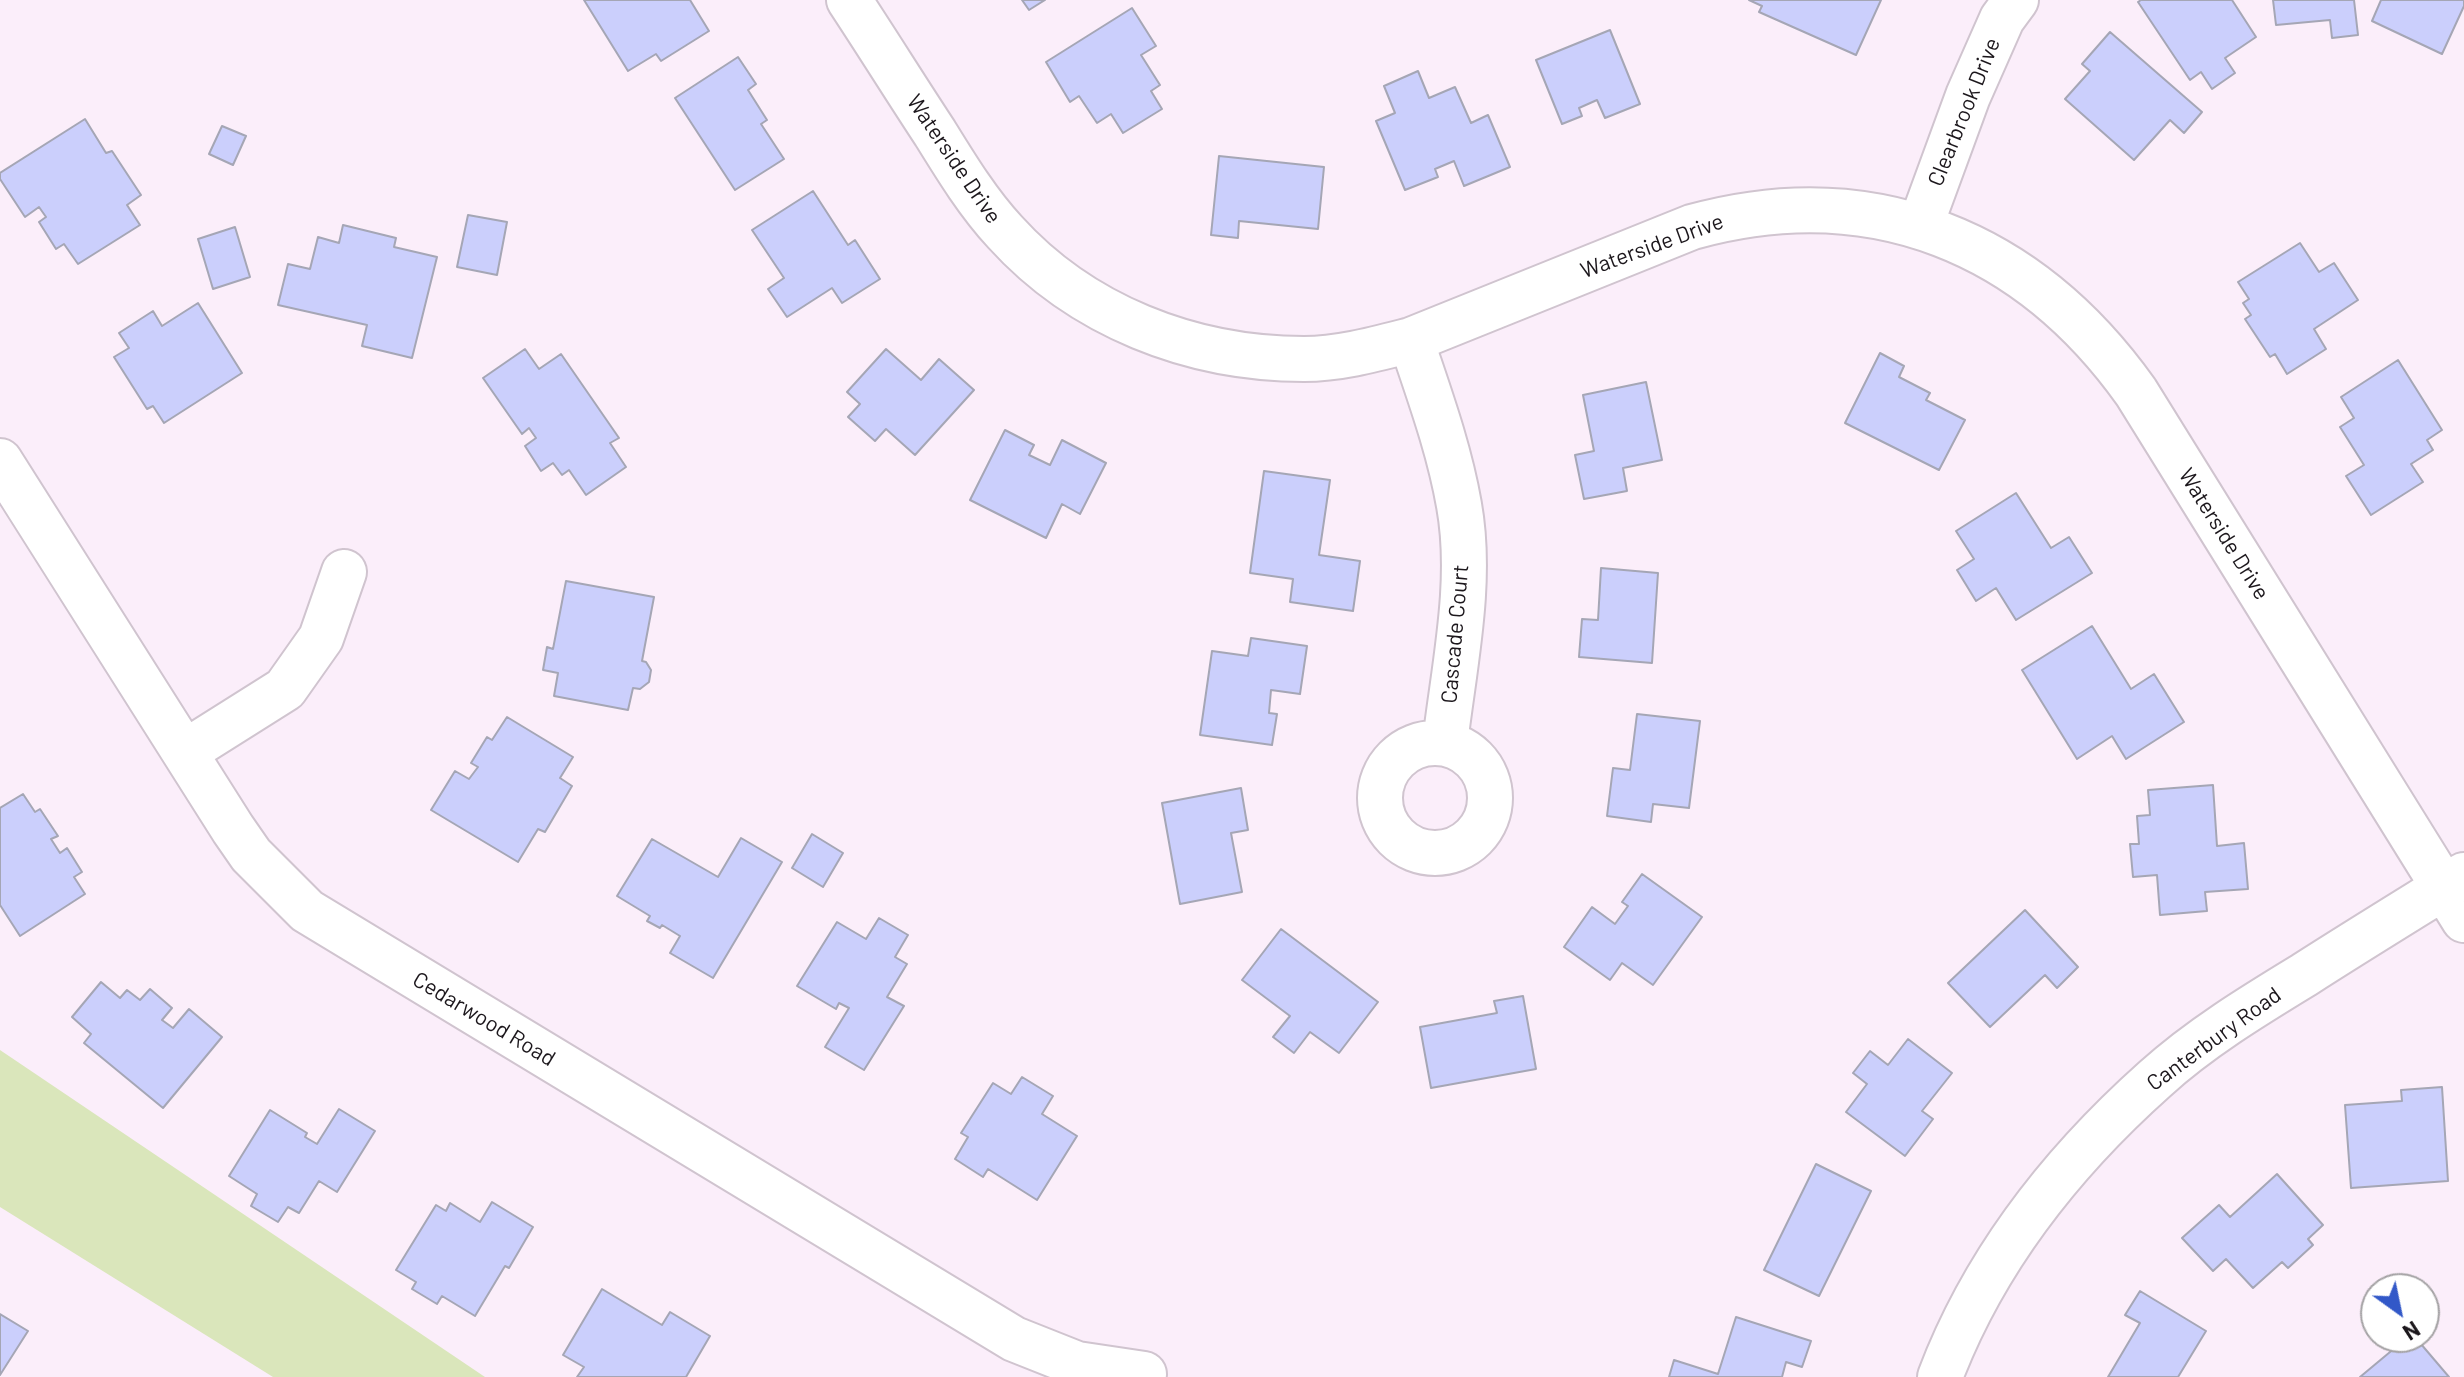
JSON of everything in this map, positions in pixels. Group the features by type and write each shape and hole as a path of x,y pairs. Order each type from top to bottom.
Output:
{"street":[{"name":"Waterside Drive","path":"849,0 964,179 1005,232 1054,278 1110,315 1173,340 1239,355 1306,359 1372,350 1411,340 1662,238 1726,218 1781,210 1860,213 1920,227 1986,254 2015,271 2065,309 2113,361 2136,392 2457,894"},
{"name":"Clearbrook Drive","path":"1920,227 1968,96 2002,19 2016,0"},
{"name":"Cascade Court","path":"1411,340 1444,441 1460,507 1464,574 1445,743"},
{"name":"Cedarwood Road","path":"0,461 251,855 307,911 1014,1339 1077,1364 1144,1374"},
{"path":"185,752 285,689 321,638 344,572"},
{"name":"Canterbury Road","path":"1940,1377 1954,1340 2008,1243 2077,1155 2156,1077 2247,1010 2457,894"}],"green space":[{"path":"0,1050 485,1377 273,1377 0,1207"}],"building":[{"path":"584,0 690,0 709,31 661,61 656,54 628,71"},
{"path":"1022,0 1045,0 1029,10"},
{"path":"1749,0 1881,0 1856,55 1759,12 1762,6"},
{"path":"2232,0 2256,37 2225,58 2235,73 2212,89 2201,72 2190,80 2138,2"},
{"path":"2273,0 2354,0 2358,35 2332,38 2330,20 2276,25"},
{"path":"2381,0 2464,0 2464,6 2442,54 2372,21"},
{"path":"1132,8 1156,46 1141,55 1160,85 1151,91 1162,109 1123,133 1111,114 1097,123 1079,96 1070,102 1046,62"},
{"path":"1610,30 1640,104 1605,118 1597,100 1579,108 1582,116 1562,124 1536,60"},
{"path":"2110,32 2202,112 2184,133 2170,120 2134,160 2065,99 2090,71 2082,64"},
{"path":"738,57 756,84 748,90 767,120 761,124 784,159 735,190 675,98"},
{"path":"1418,71 1429,98 1455,87 1471,123 1488,115 1510,167 1464,186 1454,161 1435,169 1438,177 1405,190 1376,121 1395,113 1384,86"},
{"path":"85,119 106,153 112,151 141,195 127,205 140,225 78,264 64,244 56,249 39,222 46,217 39,207 25,217 0,179 0,173"},
{"path":"222,126 246,136 233,165 209,154"},
{"path":"1219,156 1324,167 1318,229 1239,221 1238,238 1211,235"},
{"path":"813,191 848,245 855,240 880,279 842,303 832,288 787,317 768,289 784,278 752,230"},
{"path":"468,215 507,222 497,275 457,267"},
{"path":"343,225 396,238 394,247 437,257 412,358 362,346 367,325 278,305 288,264 310,269 318,237 339,243"},
{"path":"235,227 250,277 213,289 198,239"},
{"path":"2300,243 2319,272 2334,263 2358,300 2314,329 2326,349 2287,374 2275,354 2270,357 2245,319 2251,315 2243,303 2249,299 2238,282"},
{"path":"198,303 242,373 164,423 153,406 147,409 114,357 129,348 119,333 153,311 162,326"},
{"path":"525,349 539,369 561,354 619,438 610,443 626,467 586,495 569,470 562,475 553,463 541,471 525,446 536,438 529,428 522,434 483,378"},
{"path":"886,349 921,380 939,359 974,390 915,455 886,429 875,441 848,417 860,404 847,392"},
{"path":"1880,353 1904,366 1899,377 1930,393 1926,400 1965,420 1939,470 1845,423"},
{"path":"2398,360 2442,430 2427,440 2433,450 2411,464 2423,482 2371,515 2346,476 2364,465 2340,427 2354,418 2341,397"},
{"path":"1646,382 1662,460 1623,468 1627,491 1584,499 1575,455 1594,451 1583,395"},
{"path":"1005,430 1034,445 1029,455 1050,465 1062,440 1106,463 1080,514 1062,504 1046,538 970,500"},
{"path":"1264,471 1330,480 1319,555 1360,561 1353,611 1290,602 1293,579 1250,573"},
{"path":"2016,493 2051,548 2069,537 2092,573 2016,620 1996,588 1976,601 1957,570 1974,559 1956,531"},
{"path":"1601,568 1658,573 1652,663 1579,657 1582,619 1598,620"},
{"path":"566,581 654,597 642,661 651,670 649,682 640,689 633,688 628,710 554,696 558,673 543,670 547,647 553,649"},
{"path":"2092,626 2131,689 2154,674 2184,722 2126,759 2112,736 2077,759 2022,670"},
{"path":"1251,638 1307,646 1300,694 1271,690 1269,713 1277,714 1272,745 1200,735 1212,651 1248,656"},
{"path":"1637,714 1700,721 1689,808 1653,804 1651,822 1607,816 1613,768 1630,770"},
{"path":"507,717 573,757 560,778 572,786 545,832 538,829 518,862 431,810 455,771 469,779 478,767 471,763 487,737 492,740"},
{"path":"2213,785 2217,846 2244,843 2248,889 2205,892 2207,911 2160,915 2157,875 2133,877 2130,844 2139,844 2137,816 2150,815 2148,790"},
{"path":"1241,788 1248,830 1231,833 1242,892 1180,904 1162,803"},
{"path":"23,794 35,812 40,809 58,836 51,839 60,853 67,848 82,872 74,877 85,894 20,936 0,905 0,808"},
{"path":"812,834 843,853 823,887 792,868"},
{"path":"741,838 782,862 713,978 670,953 680,936 662,925 660,928 647,921 650,916 617,896 652,839 718,877"},
{"path":"1642,874 1702,917 1653,985 1622,963 1610,980 1564,947 1592,907 1615,924 1628,906 1622,902"},
{"path":"2025,910 2078,967 2057,988 2045,975 1990,1027 1948,983"},
{"path":"879,918 908,935 895,957 907,964 887,997 904,1006 864,1070 825,1047 849,1008 839,1003 836,1009 797,986 837,922 866,939"},
{"path":"1281,929 1378,1002 1339,1053 1310,1032 1294,1053 1273,1037 1290,1016 1242,980"},
{"path":"101,982 120,998 127,990 140,1000 150,989 172,1008 162,1020 173,1028 189,1009 222,1037 163,1108 84,1043 91,1034 72,1017"},
{"path":"1523,996 1536,1069 1431,1088 1420,1027 1497,1013 1494,1001"},
{"path":"1908,1039 1952,1073 1922,1111 1933,1119 1905,1156 1846,1112 1867,1084 1853,1073 1870,1051 1888,1065"},
{"path":"1022,1077 1053,1096 1042,1114 1077,1136 1037,1200 988,1169 983,1177 955,1159 968,1137 961,1133 993,1083 1011,1094"},
{"path":"2442,1087 2448,1181 2351,1188 2345,1105 2402,1101 2401,1090"},
{"path":"339,1109 375,1131 337,1192 319,1181 299,1213 288,1207 278,1222 251,1206 257,1194 229,1176 270,1110 307,1133 305,1137 317,1144"},
{"path":"1816,1164 1871,1191 1819,1296 1764,1270"},
{"path":"2277,1174 2323,1225 2308,1239 2313,1245 2288,1268 2282,1262 2253,1288 2226,1259 2213,1271 2182,1238 2219,1205 2230,1217"},
{"path":"492,1202 533,1227 475,1316 442,1296 437,1304 412,1289 416,1282 396,1270 436,1205 446,1211 450,1203 480,1222"},
{"path":"602,1289 662,1325 670,1312 710,1336 686,1377 577,1377 584,1367 563,1355"},
{"path":"2140,1291 2206,1331 2178,1377 2108,1377 2140,1323 2125,1315"},
{"path":"0,1314 28,1331 0,1375"},
{"path":"1736,1317 1811,1341 1802,1367 1786,1362 1782,1377 1669,1377 1674,1360 1718,1374"},
{"path":"2389,1353 2429,1353 2449,1377 2360,1377"}]}
